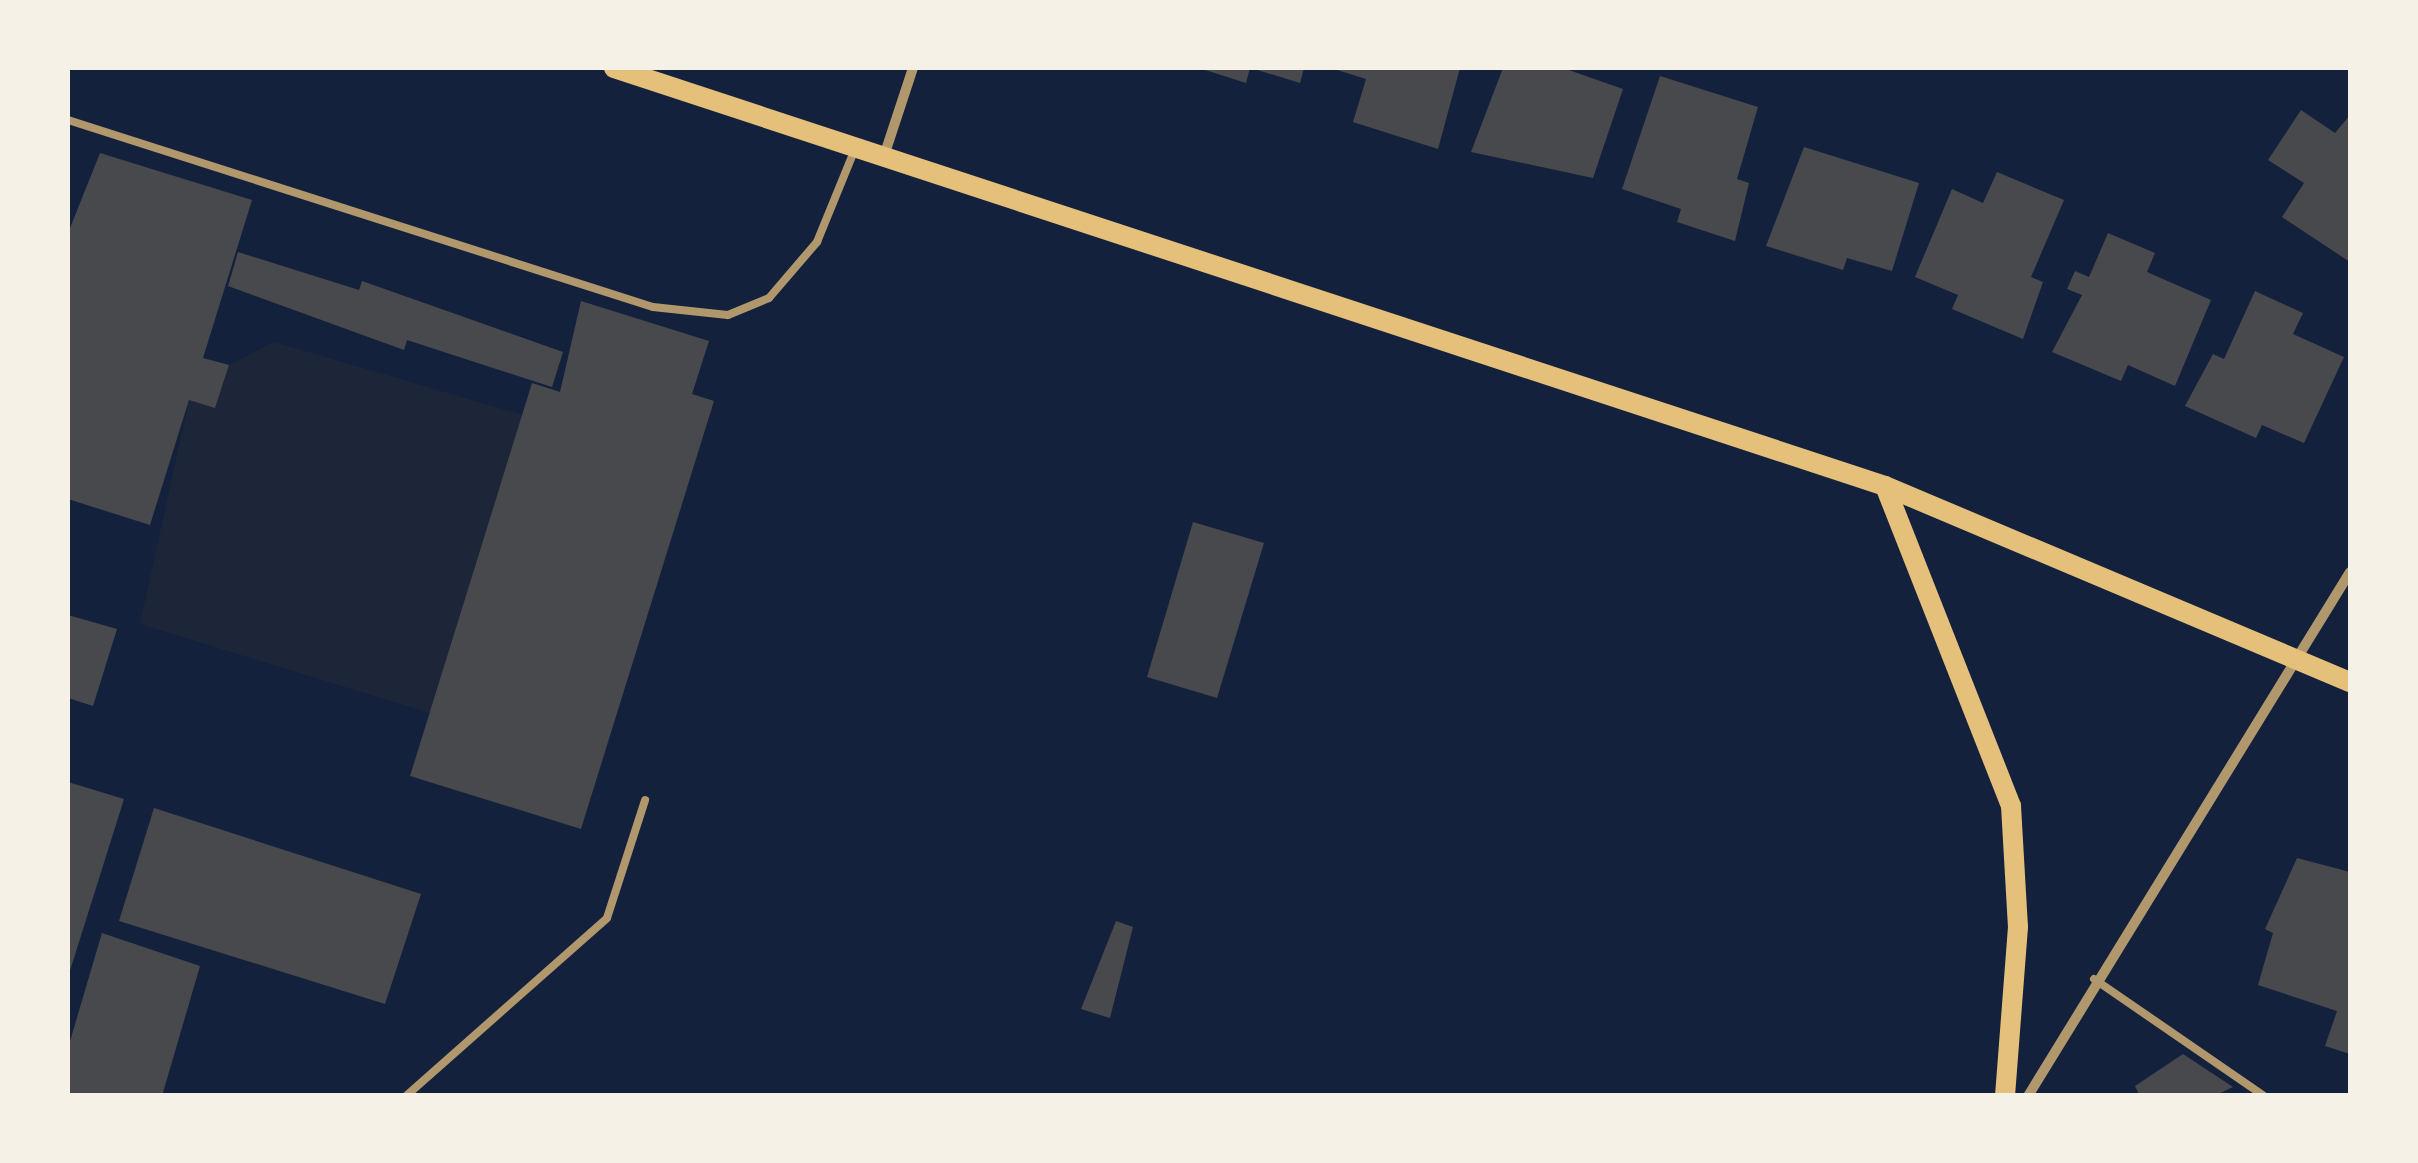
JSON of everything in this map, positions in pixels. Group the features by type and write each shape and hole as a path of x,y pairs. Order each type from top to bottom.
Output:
{"main road":[{"path":"614,68 885,153 1884,486 2294,664 2350,682"},
{"path":"1884,486 2011,806 2018,926 2005,1096"}],"street":[{"path":"885,153 913,68"},
{"path":"2028,1096 2094,979 2350,572"}],"lane":[{"path":"68,120 653,307 728,316 769,298 817,242 857,144"},
{"path":"406,1096 607,918 646,800"},
{"path":"2094,979 2264,1096"}],"shaded area":[{"path":"274,342 523,415 430,713 140,624 189,400 215,407 229,365"}],"building":[{"path":"1199,68 1250,68 1246,83"},
{"path":"1251,68 1304,68 1300,83"},
{"path":"1331,68 1460,68 1438,149 1353,122 1366,79"},
{"path":"1503,68 1563,68 1623,89 1593,178 1471,152"},
{"path":"1660,76 1758,107 1737,179 1749,183 1735,241 1677,222 1681,209 1622,189"},
{"path":"2301,110 2335,133 2350,115 2350,262 2282,217 2304,183 2268,160"},
{"path":"1804,147 1919,183 1892,271 1847,258 1843,270 1766,246"},
{"path":"100,153 252,200 203,358 229,365 215,408 189,400 150,525 68,499 68,233"},
{"path":"1997,172 2064,200 2031,277 2043,282 2023,339 1952,309 1958,295 1915,277 1952,189 1983,203"},
{"path":"2108,233 2155,253 2147,272 2211,300 2175,386 2128,365 2121,381 2052,352 2082,295 2067,289 2075,271 2089,277"},
{"path":"238,252 359,290 362,281 563,352 552,387 407,340 404,350 228,286"},
{"path":"2255,291 2303,313 2293,334 2344,357 2304,443 2262,425 2256,438 2185,406 2213,354 2224,359"},
{"path":"581,301 709,341 692,394 714,401 581,829 410,776 532,383 560,392"},
{"path":"1193,522 1264,543 1217,698 1147,677"},
{"path":"68,615 117,629 93,706 68,698"},
{"path":"68,782 124,799 68,977"},
{"path":"154,808 421,894 385,1004 119,921"},
{"path":"2297,858 2350,872 2350,1054 2325,1046 2337,1011 2258,985 2273,933 2265,929"},
{"path":"1116,921 1133,927 1110,1018 1081,1009"},
{"path":"102,933 200,966 162,1096 68,1096 68,1048"},
{"path":"2183,1054 2233,1087 2214,1096 2140,1096 2135,1086"}]}
